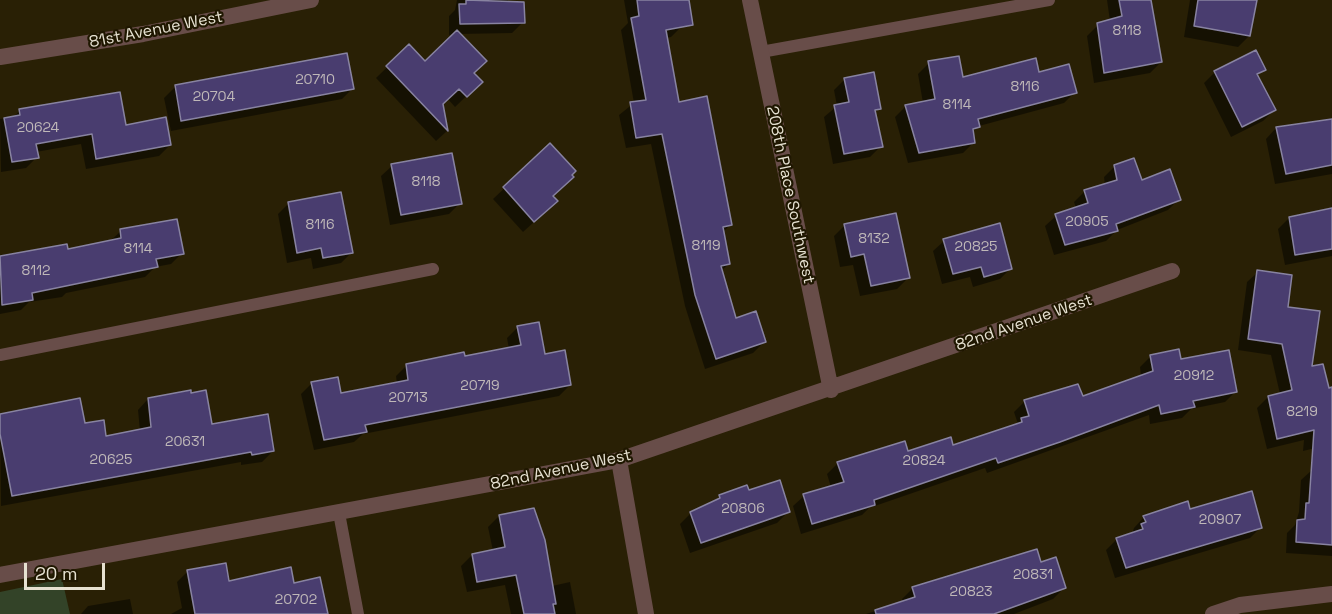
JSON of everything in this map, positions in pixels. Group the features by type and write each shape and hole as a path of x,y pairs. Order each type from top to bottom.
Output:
{"street":[{"name":"81st Avenue West","path":"0,57 143,34 311,0"},
{"name":"208th Place Southwest","path":"750,0 831,390"},
{"name":"82nd Avenue West","path":"0,575 620,460 831,390 1172,271"},
{"path":"620,460 646,614"},
{"path":"1213,614 1332,594"}],"lane":[{"path":"760,52 1049,0"},
{"path":"0,355 434,269"},
{"path":"339,513 358,614"}],"green space":[{"path":"62,579 70,614 0,614 0,592"}],"building":[{"path":"466,0 524,2 525,23 460,24 459,4 466,4"},
{"path":"637,0 689,0 693,25 666,30 679,102 707,96 732,225 723,227 730,264 721,266 736,318 756,311 766,342 716,359 695,295 662,134 636,138 630,102 646,100 631,18 639,16"},
{"path":"1119,0 1151,0 1162,62 1104,73 1097,23 1122,16"},
{"path":"1198,0 1257,0 1250,36 1194,26"},
{"path":"457,30 487,61 474,73 483,82 467,97 459,89 443,104 448,131 386,66 409,44 425,61"},
{"path":"1256,50 1266,70 1257,74 1276,110 1242,127 1214,71"},
{"path":"347,53 354,89 181,121 175,85"},
{"path":"959,56 963,77 1036,58 1039,72 1069,64 1077,93 978,119 980,127 973,129 975,143 919,153 905,105 935,99 928,61"},
{"path":"874,72 881,109 875,110 883,147 844,154 834,105 849,102 844,78"},
{"path":"120,92 126,125 166,117 171,145 96,159 92,134 36,144 39,158 12,162 4,118 20,115 19,109"},
{"path":"1332,119 1332,165 1286,174 1276,127"},
{"path":"550,143 576,171 572,175 574,177 553,196 558,201 534,222 503,187"},
{"path":"452,153 462,204 401,215 391,164"},
{"path":"1134,158 1142,180 1170,169 1181,200 1116,224 1118,231 1065,245 1055,214 1088,203 1084,190 1117,180 1114,165"},
{"path":"341,192 353,253 323,258 321,248 297,253 288,202"},
{"path":"1332,208 1332,249 1295,255 1289,217"},
{"path":"896,213 910,278 871,286 864,254 851,257 844,224"},
{"path":"177,219 184,254 156,259 158,267 32,293 33,300 2,305 0,256 67,244 68,249 121,238 120,229"},
{"path":"1000,223 1012,269 984,277 981,267 953,274 943,239"},
{"path":"1257,270 1292,275 1288,307 1320,311 1312,366 1323,364 1329,388 1332,387 1332,545 1296,542 1297,520 1305,519 1306,503 1309,503 1314,430 1277,439 1268,396 1292,390 1282,344 1248,339"},
{"path":"539,322 545,354 565,350 571,385 365,425 367,432 324,440 311,382 338,377 341,393 408,380 406,364 464,352 465,356 521,345 517,326"},
{"path":"1179,349 1181,359 1229,350 1237,392 1193,401 1195,407 1161,414 1159,405 1060,442 998,463 996,458 874,500 875,505 812,524 803,494 844,482 837,462 905,441 908,451 951,437 953,445 1022,422 1021,418 1029,416 1024,400 1078,384 1083,396 1153,371 1150,355"},
{"path":"191,390 191,393 206,390 212,424 268,414 274,451 252,455 251,452 12,496 0,434 0,414 80,398 85,423 104,420 106,436 151,427 148,398"},
{"path":"780,480 790,512 701,543 690,512 720,498 719,495 747,485 749,490"},
{"path":"1252,491 1262,528 1126,568 1116,538 1143,529 1141,524 1146,522 1143,516 1188,501 1190,509"},
{"path":"534,508 545,540 556,604 553,604 555,614 524,614 516,575 477,582 472,554 505,547 499,515"},
{"path":"1037,549 1041,562 1056,557 1066,588 994,614 876,614 875,610 915,597 912,587"},
{"path":"226,563 229,581 291,567 294,583 320,577 328,614 195,614 187,570"}]}
